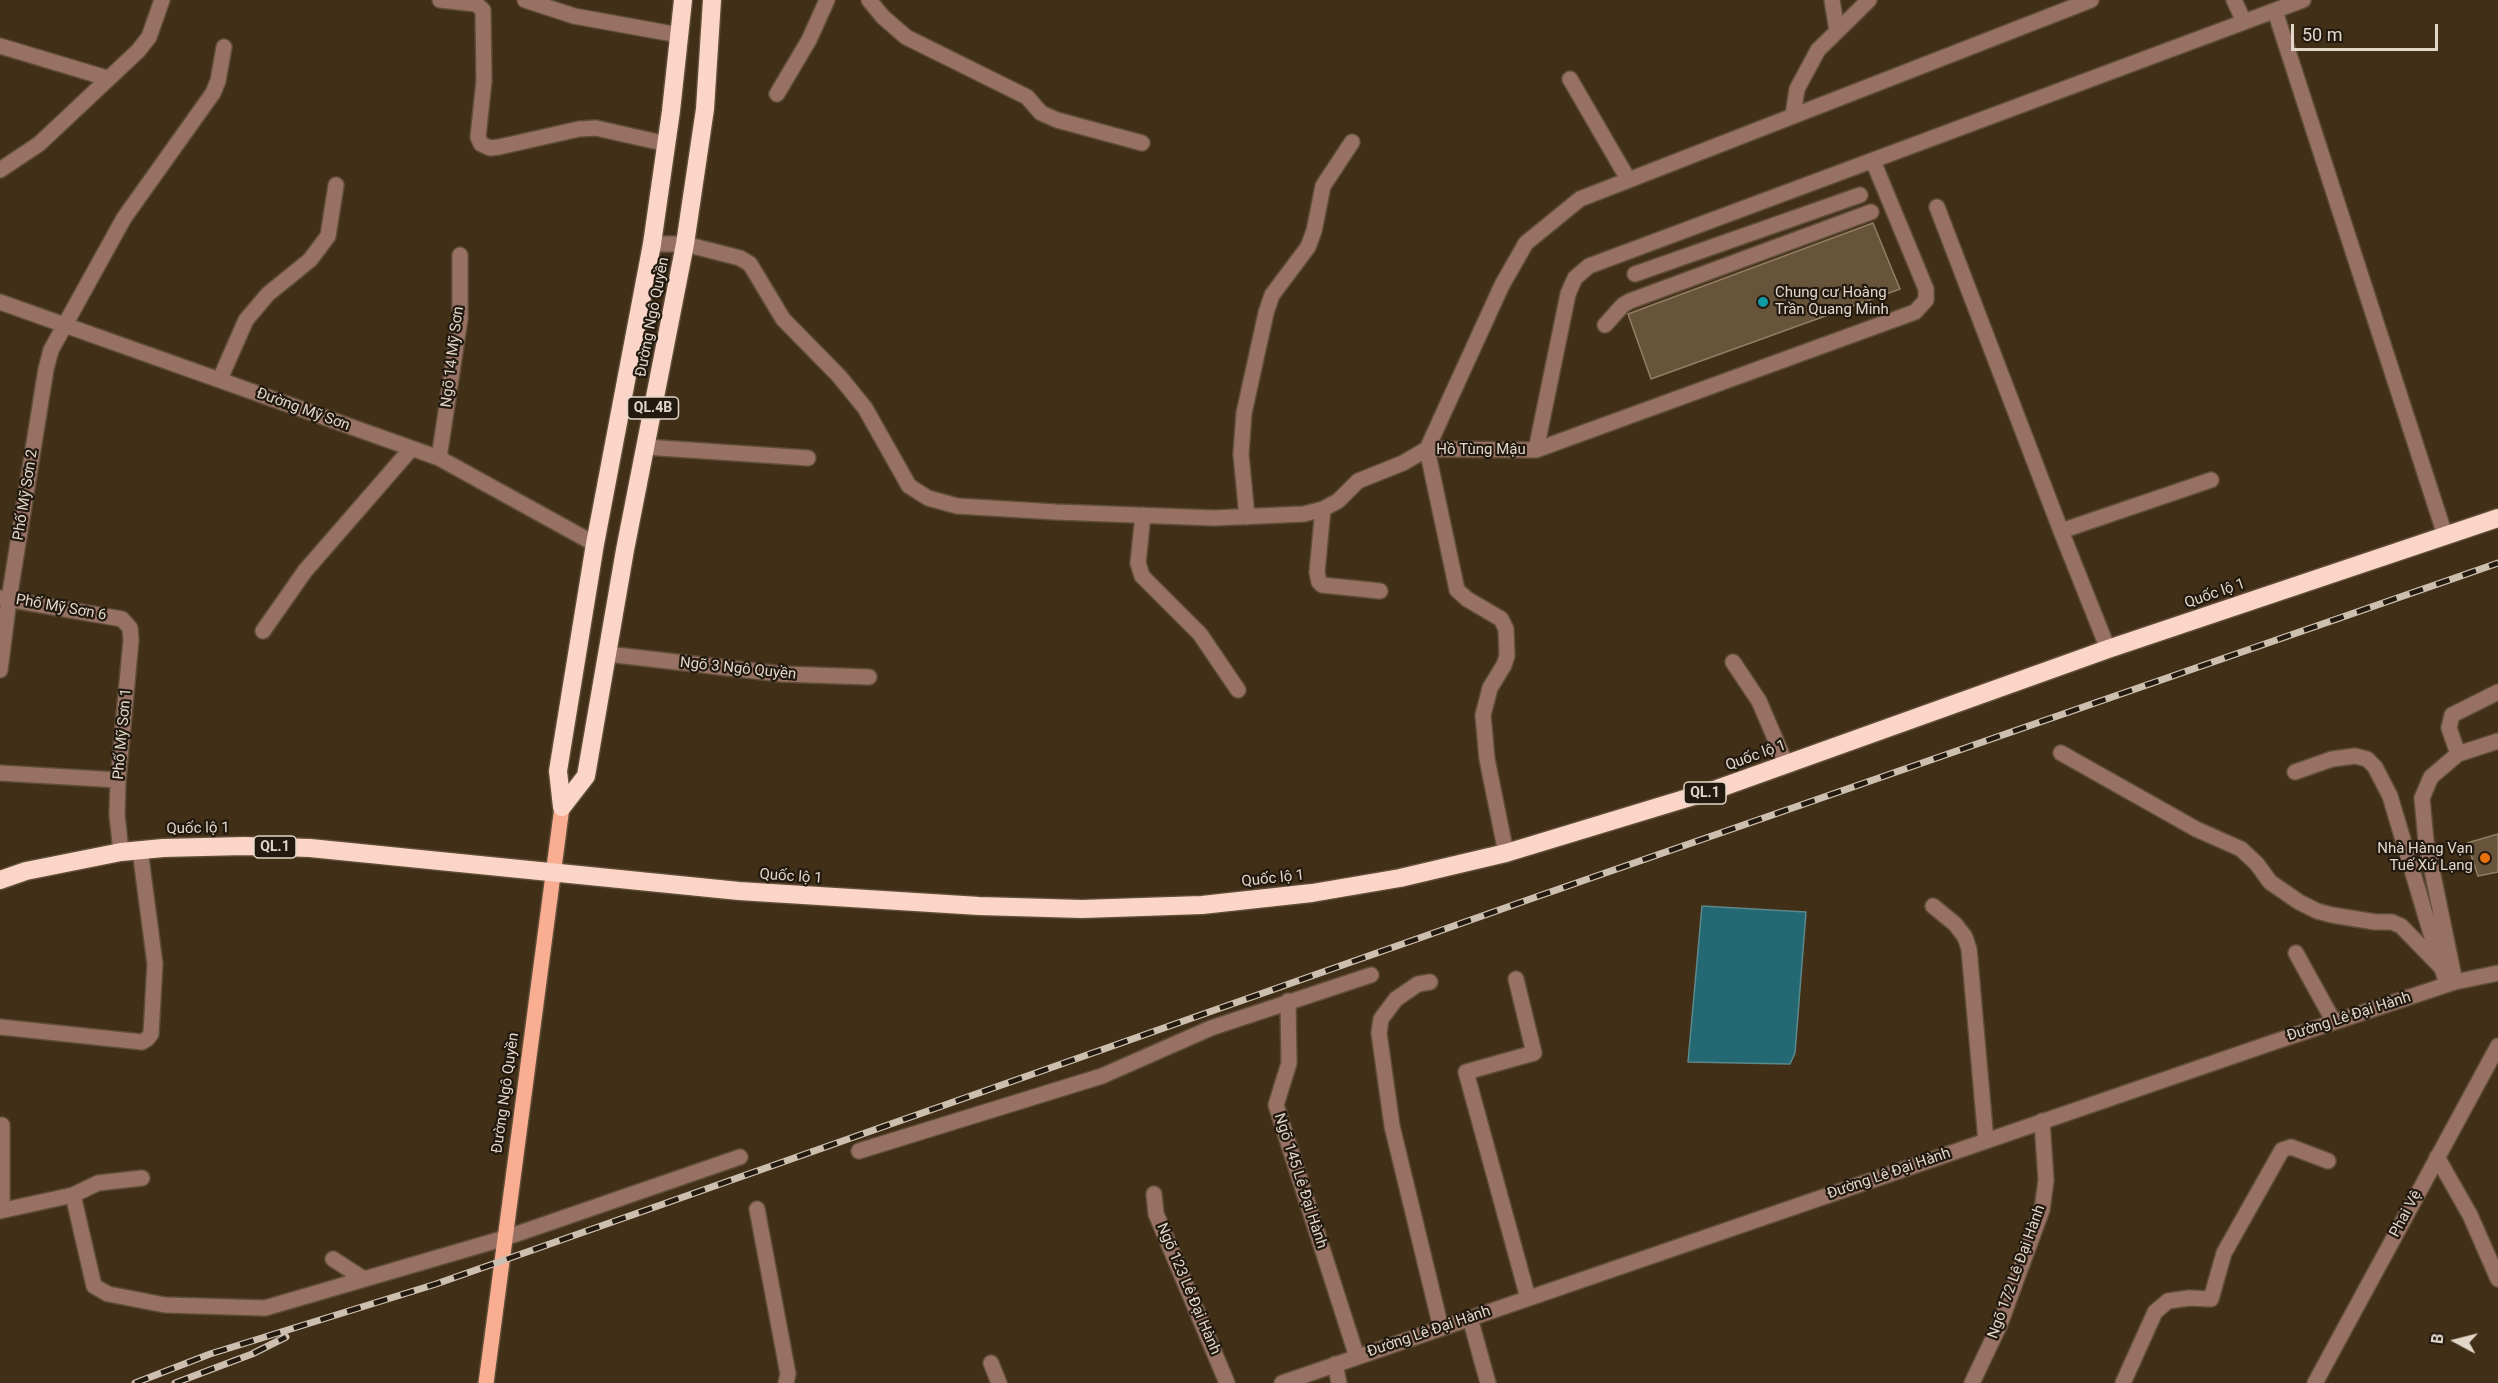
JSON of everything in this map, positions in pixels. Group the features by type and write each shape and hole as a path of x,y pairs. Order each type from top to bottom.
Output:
{"highway":[{"name":"Đường Ngô Quyền","path":"562,807 558,771 595,544 652,244 667,144 683,0"},
{"name":"Đường Ngô Quyền","path":"562,807 586,776 625,550 686,244 705,109 712,0"},
{"name":"Quốc lộ 1","path":"0,880 26,871 140,850 202,847 310,848 774,894 979,906 1082,909 1202,905 1312,893 1400,878 1506,853 1694,796 2108,649 2498,518"},
{"path":"595,544 625,550"}],"main road":[{"name":"Đường Ngô Quyền","path":"486,1383 562,807"}],"street":[{"path":"0,170 39,144 138,51 149,36 162,0"},
{"path":"440,0 476,4 483,10 484,62 478,137 481,144 490,148 499,147 535,137 587,128 667,144"},
{"path":"525,0 574,16 679,35"},
{"path":"777,94 809,40 827,0"},
{"path":"869,0 883,17 906,37 1027,97 1041,112 1057,120 1142,143"},
{"path":"1832,0 1837,31"},
{"path":"1793,115 1797,89 1818,50 1869,0"},
{"path":"652,244 686,244 740,258 750,264 783,319 839,376 866,408 909,486 928,498 957,506 1143,515 1214,518 1304,514 1323,509 1338,501 1358,481 1404,463 1427,449 1502,285 1526,243 1580,199 2091,0"},
{"path":"2234,0 2244,22"},
{"path":"1536,450 1568,294 1575,278 1588,266 2303,0"},
{"path":"2275,10 2445,536"},
{"path":"0,46 107,78"},
{"name":"Phố Mỹ Sơn 2","path":"0,670 5,598 51,350 124,218 213,93 218,81 224,47"},
{"path":"1570,79 1628,180"},
{"path":"1247,517 1241,454 1244,413 1266,313 1272,295 1308,247 1314,231 1323,186 1352,142"},
{"path":"1536,450 1915,312 1926,300 1926,289 1873,161"},
{"path":"220,379 246,320 268,294 310,260 328,236 336,185"},
{"path":"1788,193 1803,238"},
{"path":"1635,274 1860,195"},
{"path":"1937,207 2108,649"},
{"path":"1605,325 1623,305 1641,297 1871,212"},
{"path":"1733,213 1750,258"},
{"path":"1628,251 1641,297"},
{"name":"Ngõ 14 Mỹ Sơn","path":"439,458 460,319 460,255"},
{"path":"1688,256 1696,278"},
{"name":"Đường Mỹ Sơn","path":"0,302 439,458 595,544"},
{"path":"645,447 808,458"},
{"path":"263,631 305,571 411,449"},
{"path":"1427,449 1457,590 1467,599 1502,619 1506,628 1507,656 1490,688 1484,715 1486,759 1506,853"},
{"name":"Hồ Tùng Mậu","path":"1427,449 1536,450"},
{"path":"2061,531 2211,480"},
{"path":"1323,509 1317,572 1319,582 1322,585 1380,591"},
{"path":"1143,515 1138,563 1142,576 1200,634 1238,690"},
{"name":"Phố Mỹ Sơn 6","path":"5,598 122,619"},
{"name":"Phố Mỹ Sơn 1","path":"121,852 117,814 118,780 131,640 130,628 122,619"},
{"name":"Ngõ 3 Ngô Quyền","path":"607,654 781,674 869,677"},
{"path":"1733,662 1759,701 1786,764"},
{"path":"2458,754 2449,728 2452,715 2498,692"},
{"path":"2451,983 2426,841 2422,798 2431,777 2458,754 2498,741"},
{"path":"2061,753 2196,829 2241,849 2257,864 2270,882 2299,902 2332,915 2375,922 2392,922 2401,926 2442,968 2451,983"},
{"path":"2295,772 2332,759 2355,756 2367,759 2375,767 2390,796 2442,968"},
{"path":"0,773 118,780"},
{"path":"0,1027 142,1042 151,1034 155,964 140,850"},
{"path":"1933,906 1955,924 1965,937 1969,949 1986,1140"},
{"path":"2296,952 2334,1022"},
{"name":"Đường Lê Đại Hành","path":"1282,1383 2334,1022 2451,983 2498,973"},
{"path":"859,1151 1102,1076 1211,1028 1371,975"},
{"path":"1516,979 1534,1053 1466,1072 1528,1298"},
{"path":"1430,982 1418,984 1396,999 1381,1019 1379,1033 1392,1126 1441,1328"},
{"name":"Ngõ 145 Lê Đại Hành","path":"1288,1001 1289,1063 1276,1105 1357,1357"},
{"name":"Phai Vệ","path":"2315,1383 2498,1046"},
{"name":"Ngõ 172 Lê Đại Hành","path":"1972,1383 2000,1324 2042,1210 2046,1180 2042,1121"},
{"path":"2,1125 1,1211 73,1195 98,1183 142,1178"},
{"path":"2123,1383 2155,1312 2168,1301 2189,1298 2211,1299 2224,1253 2282,1150 2290,1147 2328,1161"},
{"path":"73,1195 94,1286 108,1294 165,1305 265,1308 505,1238 740,1157"},
{"path":"2437,1157 2469,1215 2498,1279"},
{"name":"Ngõ 123 Lê Đại Hành","path":"1154,1194 1156,1214 1227,1383"},
{"path":"757,1209 788,1374 786,1383"},
{"path":"333,1259 364,1279"},
{"path":"1470,1318 1488,1383"},
{"path":"991,1363 999,1383"},
{"path":"1335,1364 1339,1383"}],"water":[{"path":"1702,906 1806,912 1795,1053 1790,1064 1688,1062"}],"building":[{"name":"Chung cư Hoàng Trần Quang Minh","path":"1873,223 1900,289 1651,379 1628,314"},
{"name":"Nhà Hàng Vạn Tuế Xứ Lạng","path":"2498,834 2498,872 2478,876 2467,843"}],"railway":[{"path":"135,1383 210,1354 436,1284 1536,897 2498,563"},
{"path":"175,1383 252,1354 286,1337"}],"place":[{"name":"Chung cư Hoàng Trần Quang Minh","path":"1763,302"},
{"name":"Nhà Hàng Vạn Tuế Xứ Lạng","path":"2485,858"}]}
